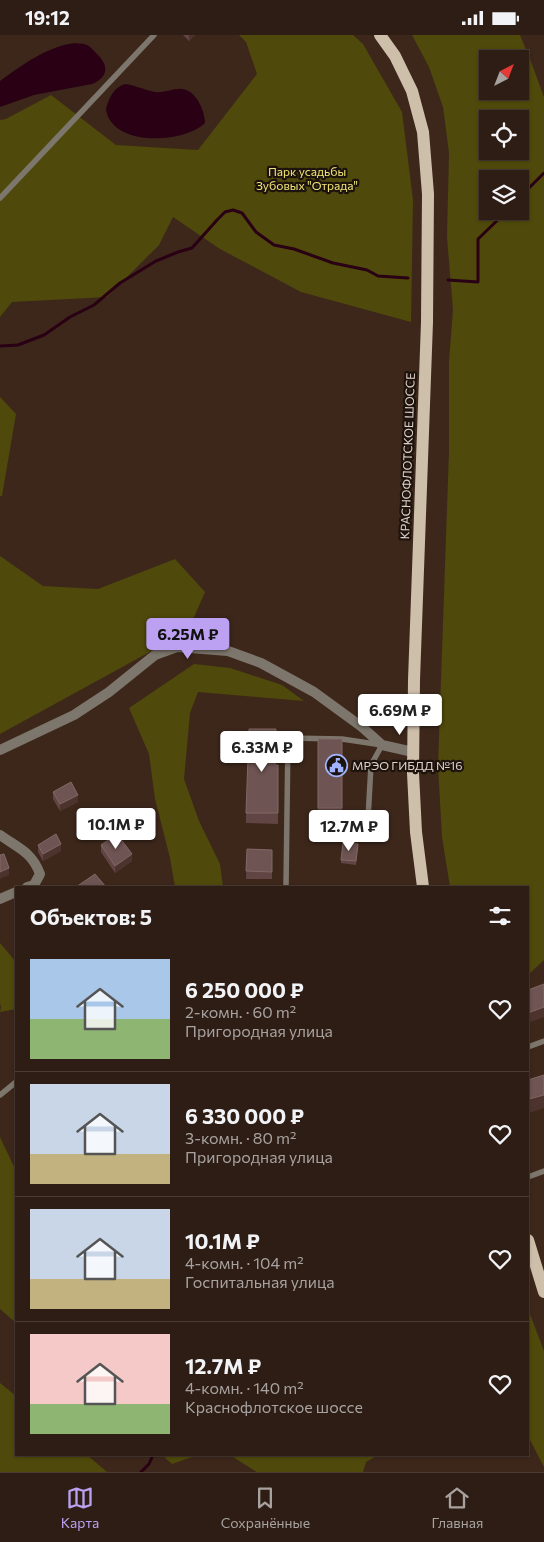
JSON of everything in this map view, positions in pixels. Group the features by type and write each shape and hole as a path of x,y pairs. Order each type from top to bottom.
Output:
{"main road":[{"name":"КРАСНОФЛОТСКОЕ ШОССЕ","path":"380,35 395,56 412,91 423,132 428,194 428,279 413,752 416,832 423,886"},
{"path":"529,1248 544,1291"}],"street":[{"path":"0,750 74,715 109,692 155,655 177,647 228,651 261,663 314,692 362,727 382,745 413,752"},
{"path":"0,835 28,854 35,862 40,874 34,885 30,886"},
{"path":"0,899 15,892"}],"lane":[{"path":"0,198 154,35"},
{"path":"286,886 288,738 342,739 382,745 371,765 368,819"},
{"path":"529,1047 544,1041"},
{"path":"0,1095 15,1083"},
{"path":"529,1177 544,1171"}],"green space":[{"name":"Парк усадьбы Зубовых \"Отрада\"","path":"239,35 353,35 363,44 402,112 413,200 411,322 301,292 220,249 173,217 159,245 107,297 12,302 0,317 0,120 6,119 51,95 116,145 198,150 257,74 246,42"},
{"path":"412,35 520,35 526,50 479,50 479,100 529,100 529,57 544,97 544,960 529,974 529,886 450,886 442,837 438,766 449,451 449,361 453,310 447,237 449,153 443,107 429,67"},
{"path":"0,397 16,414 2,496 0,496"},
{"path":"0,556 43,586 98,589 175,559 205,592 188,631 0,734"},
{"path":"194,664 230,668 282,685 304,701 198,692 190,713 184,779 199,821 220,864 223,886 175,886 170,858 155,799 149,754 129,708"},
{"path":"0,943 15,961 15,1009 0,1012"},
{"path":"0,1137 15,1169 15,1322 0,1309"},
{"path":"529,1312 544,1351 544,1467 529,1438"},
{"path":"0,1383 15,1395 15,1456 88,1456 107,1472 0,1472"},
{"path":"163,1456 195,1456 172,1464"},
{"path":"195,1456 376,1456 366,1462 363,1472 257,1472 233,1457"}],"shaded area":[{"path":"75,43 88,46 100,57 105,66 102,78 92,84 34,95 0,107 0,81 45,52"},
{"path":"125,84 155,92 187,90 199,102 205,123 195,130 165,138 134,136 120,130 111,121 106,109 112,94 117,88"}],"building":[{"path":"249,729 276,729 275,765 278,765 278,813 246,813"},
{"path":"318,739 342,739 342,808 318,808"},
{"path":"71,782 78,795 60,804 53,792"},
{"path":"56,834 61,844 43,854 38,845"},
{"path":"117,834 132,854 115,866 101,845"},
{"path":"343,843 358,844 356,861 341,860"},
{"path":"247,849 272,850 272,872 246,871"},
{"path":"4,854 9,868 0,872 0,855"},
{"path":"95,874 105,886 77,886"},
{"path":"544,984 544,1007 529,1013 529,990"},
{"path":"544,1075 544,1095 529,1099 529,1080"}],"waterway":[{"path":"529,188 544,173"},
{"path":"0,346 18,345 44,335 70,317 94,305 120,283 156,261 192,248 225,212 233,210 242,213 256,232 274,245 294,249 333,263 367,270 378,276 408,278"},
{"path":"448,280 478,282 478,239 498,220"},
{"path":"141,1472 149,1464 153,1456"}],"place":[{"name":"МРЭО ГИБДД №16","path":"336,766"}]}
